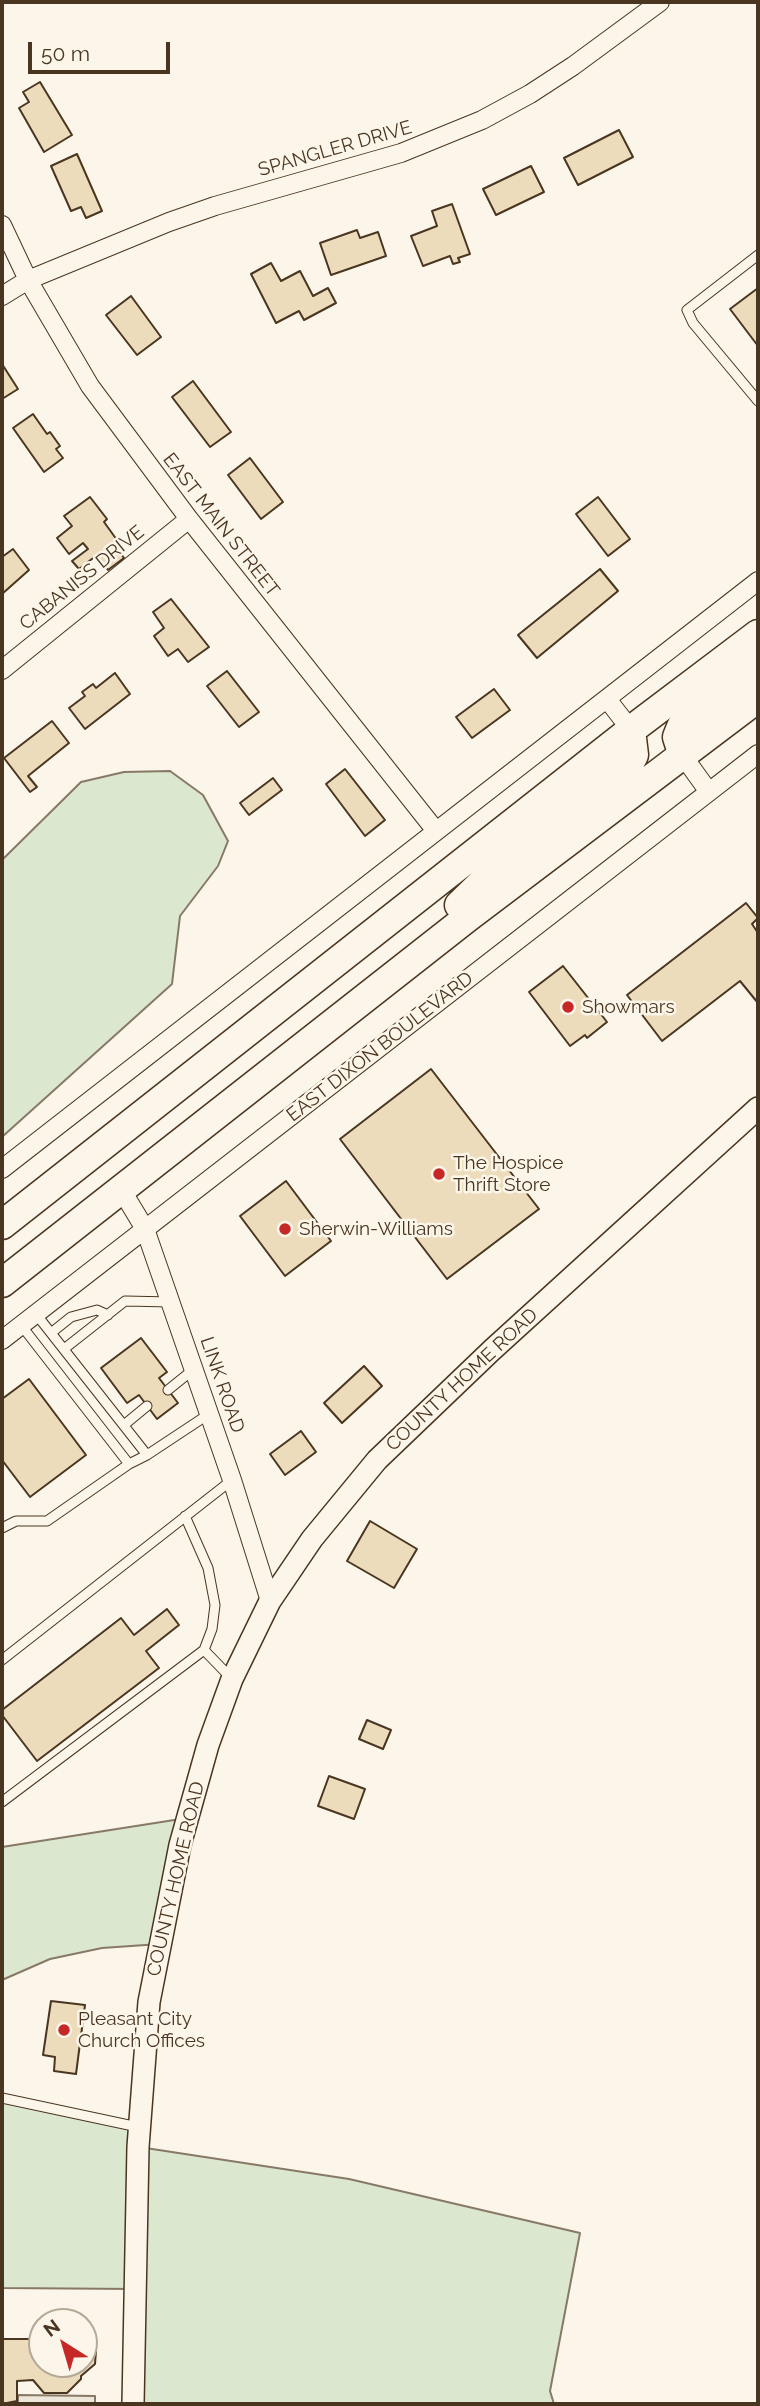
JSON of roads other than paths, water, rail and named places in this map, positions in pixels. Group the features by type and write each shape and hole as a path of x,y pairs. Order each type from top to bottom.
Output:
{"highway":[{"path":"2,1225 631,730 758,634"},
{"path":"683,756 677,737 681,727 758,666"},
{"path":"2,1283 432,944 758,698"},
{"path":"432,944 466,897 493,872 628,766 634,755 631,730"}],"street":[{"name":"SPANGLER DRIVE","path":"2,296 28,280 169,222 215,206 401,153 482,120 530,94 573,66 660,2"},
{"name":"EAST MAIN STREET","path":"2,225 28,280 90,386 189,519 436,831"},
{"name":"CABANISS DRIVE","path":"2,670 189,519"},
{"path":"2,1169 758,581"},
{"path":"607,699 631,730"},
{"name":"EAST DIXON BOULEVARD","path":"2,1340 758,754"},
{"path":"683,756 709,792"},
{"name":"COUNTY HOME ROAD","path":"133,2404 140,2127 149,2002 180,1845 208,1745 232,1679 270,1601 312,1539 377,1460 492,1350 758,1108"},
{"name":"LINK ROAD","path":"121,1189 145,1228 232,1480 270,1601"}],"lane":[{"path":"758,255 687,310 693,323 758,401"},
{"path":"64,1349 125,1301 171,1302"},
{"path":"51,1333 71,1317 97,1310 108,1315"},
{"path":"36,1314 147,1455"},
{"path":"21,1325 129,1464"},
{"path":"168,1390 194,1368"},
{"path":"124,1425 148,1406"},
{"path":"2,1528 16,1521 47,1521 129,1464 209,1414"},
{"path":"2,1660 232,1480"},
{"path":"2,1802 204,1650 212,1629 215,1605 208,1568 186,1516"},
{"path":"204,1650 232,1679"},
{"path":"2,2098 140,2127"}],"place":[{"name":"Showmars","path":"568,1007"},
{"name":"The Hospice Thrift Store","path":"439,1174"},
{"name":"Sherwin-Williams","path":"285,1229"},
{"name":"Pleasant City Church Offices","path":"64,2030"}]}
